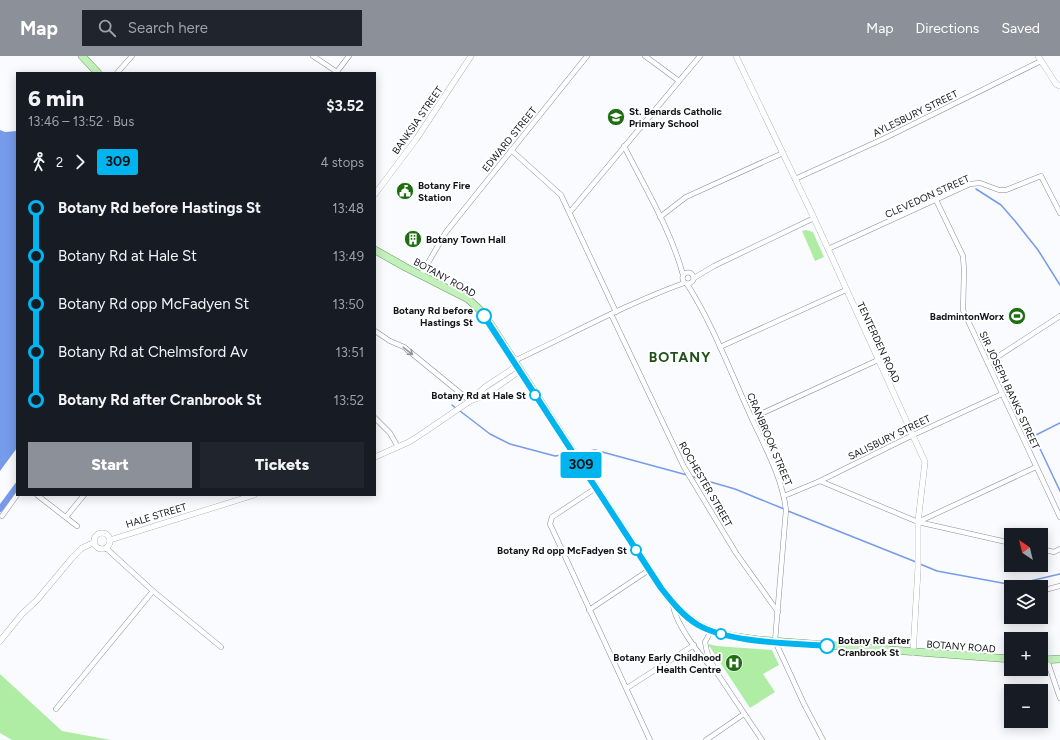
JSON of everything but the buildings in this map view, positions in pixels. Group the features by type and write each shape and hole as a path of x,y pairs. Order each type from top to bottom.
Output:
{"main road":[{"path":"82,56 97,72"},
{"name":"BOTANY ROAD","path":"376,251 468,299 474,304 484,316 517,366 649,570 673,604 689,619 711,631 736,637 913,653 1004,659"},
{"path":"1048,660 1060,659"}],"street":[{"path":"118,72 132,56"},
{"path":"313,56 336,72"},
{"path":"338,72 349,56"},
{"name":"BANKSIA STREET","path":"376,193 417,138 471,56"},
{"name":"EDWARD STREET","path":"421,275 446,232 587,56"},
{"path":"645,56 679,81"},
{"path":"570,212 700,56"},
{"name":"TENTERDEN ROAD","path":"736,56 814,218 925,462 918,522 918,569 913,653"},
{"path":"1038,56 1056,84 1060,86"},
{"name":"AYLESBURY STREET","path":"795,179 883,139 1041,61"},
{"name":"CRANBROOK STREET","path":"624,146 660,217 720,347 774,469 784,496 786,510 775,641"},
{"path":"511,150 561,195 616,312"},
{"path":"660,217 686,197 783,153"},
{"name":"CLEVEDON STREET","path":"828,249 970,184 980,183 999,190 1006,190 1041,176 1060,213"},
{"name":"SIR JOSEPH BANKS STREET","path":"936,200 962,256 963,310 1060,517"},
{"path":"376,456 397,444 423,433 470,401 485,387 517,366 611,314 667,289 814,218"},
{"path":"720,347 846,290"},
{"name":"ROCHESTER STREET","path":"611,314 684,467 736,553 778,612"},
{"path":"988,363 1060,316"},
{"path":"376,332 404,347 470,401"},
{"path":"752,418 878,360"},
{"name":"SALISBURY STREET","path":"784,496 820,481 913,435 1002,394"},
{"path":"376,419 390,433 397,444"},
{"path":"918,522 1036,467"},
{"path":"820,481 918,522 1004,540"},
{"path":"596,488 552,516 550,524 650,740"},
{"path":"2,516 16,496"},
{"path":"38,496 77,526"},
{"path":"66,517 83,496"},
{"name":"HALE STREET","path":"110,540 251,496"},
{"path":"0,642 22,614 37,600 82,548 95,542 97,535 101,533 108,535 110,540 106,548"},
{"path":"95,542 99,548 106,548 154,591 221,647"},
{"path":"1048,551 1054,552 1060,549"},
{"path":"589,610 649,570"},
{"path":"1048,589 1060,586"},
{"path":"56,709 154,591"},
{"path":"673,604 675,614 694,645 707,663 715,670"},
{"path":"711,631 707,638 705,647 715,670 762,740"},
{"path":"775,641 804,704 823,740"},
{"path":"627,688 694,645"},
{"path":"1048,670 1060,698"},
{"path":"706,740 744,714"}],"green space":[{"path":"806,230 813,232 824,257 815,261 802,231"},
{"path":"708,644 772,650 779,665 763,674 775,692 750,708"},
{"path":"0,674 62,731 111,740 12,740 0,733"}],"water":[{"path":"0,130 5,132 16,131 16,449 0,471"}],"waterway":[{"path":"976,189 1001,205 1038,250 1060,285"},
{"path":"452,405 457,409"},
{"path":"460,411 490,434 510,444 555,456 570,454"},
{"path":"1060,423 1034,436 1060,491"},
{"path":"576,453 595,450 687,475"},
{"path":"690,476 735,489 784,509"},
{"path":"0,509 16,487"},
{"path":"788,511 916,562"},
{"path":"920,564 937,571 1013,585 1060,574"}],"bus line":[{"name":"309","path":"484,316 661,588 673,604 689,619 719,634 759,640 827,646"}],"place":[{"name":"St. Benards Catholic Primary School","path":"616,117"},
{"name":"Botany Fire Station","path":"405,191"},
{"name":"Botany Town Hall","path":"413,239"},
{"name":"Botany Rd before Hastings St","path":"484,316"},
{"name":"BadmintonWorx","path":"1017,316"},
{"name":"Botany Rd at Hale St","path":"535,395"},
{"name":"Botany Rd opp McFadyen St","path":"636,550"},
{"name":"Botany Rd after Cranbrook St","path":"827,646"},
{"name":"Botany Early Childhood Health Centre","path":"734,663"}],"district":[{"name":"BOTANY","path":"680,357"}]}
